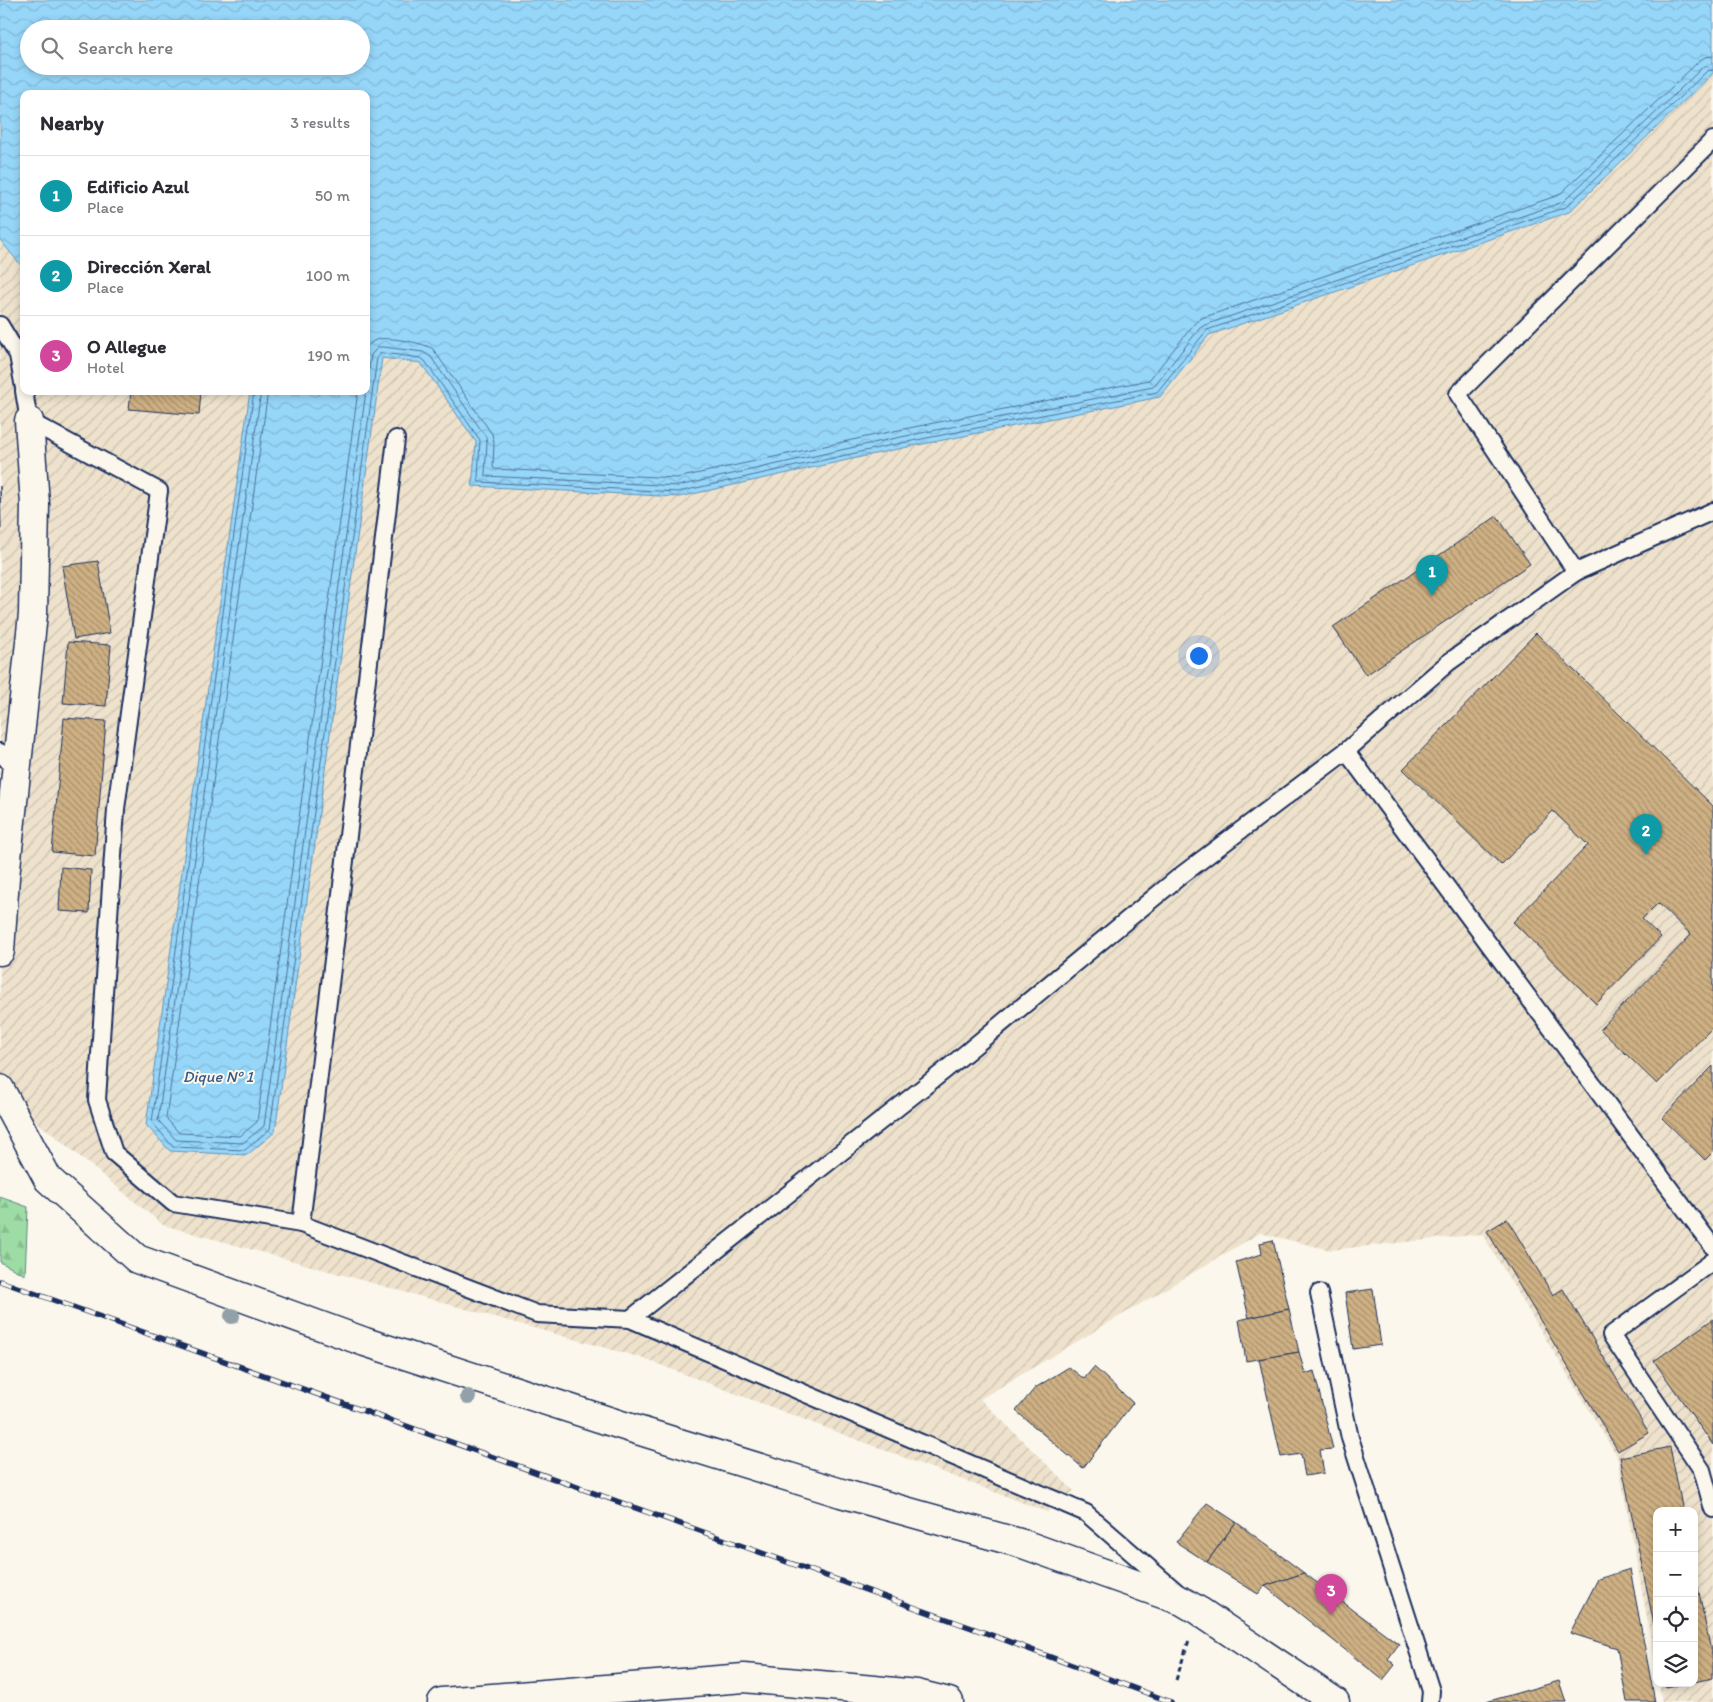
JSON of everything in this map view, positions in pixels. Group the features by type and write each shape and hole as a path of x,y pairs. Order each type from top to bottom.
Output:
{"street":[{"path":"0,951 5,877 8,762 34,614 35,504 29,421"},
{"path":"0,1089 48,1180 137,1259 365,1342 611,1422 842,1493 1023,1544 1182,1602 1199,1611 1335,1702"},
{"path":"442,1702 744,1678 917,1694 949,1702"}],"lane":[{"path":"1576,572 1458,394 1713,140"},
{"path":"0,325 18,355 20,366"},
{"path":"25,395 29,421 159,492 116,810 97,1100 114,1153 173,1203 301,1224 537,1314 630,1319 1086,1513 1199,1611"},
{"path":"301,1224 396,439"},
{"path":"630,1319 944,1071 1179,877 1346,751 1449,662 1576,572 1713,511"},
{"path":"1346,751 1713,1246"},
{"path":"1713,1261 1611,1335 1702,1470 1713,1509"},
{"path":"1319,1293 1350,1438 1431,1691 1430,1702"}],"path":[{"path":"1176,1680 1199,1611"}],"shaded area":[{"path":"1713,72 1713,1702 1662,1702 1660,1687 1698,1687 1698,1507 1653,1507 1653,1650 1617,1456 1482,1234 1330,1250 1260,1233 980,1399 1074,1491 1047,1512 642,1358 163,1225 50,1132 0,1098 0,240 20,264 20,395 370,395 370,355 1209,335"}],"green space":[{"path":"0,1197 28,1207 25,1275 0,1262"}],"water":[{"name":"Dique Nº 1","path":"0,0 1713,0 1713,73 1569,212 1209,335 1160,397 893,450 679,497 472,486 476,442 421,363 382,358 275,1132 247,1155 170,1151 146,1125 249,395 370,395 370,90 20,90 20,264 0,240"}],"building":[{"path":"131,395 201,395 199,415 129,409"},
{"path":"0,486 1,529 0,529"},
{"path":"1497,516 1530,564 1366,675 1333,627"},
{"path":"98,561 110,633 74,639 62,566"},
{"path":"1536,633 1713,806 1713,1027 1657,1084 1600,1029 1691,935 1658,903 1642,919 1661,937 1596,1004 1513,922 1588,845 1553,811 1501,865 1403,769"},
{"path":"68,642 111,645 106,706 63,703"},
{"path":"64,718 106,721 95,856 52,852"},
{"path":"61,867 91,870 89,913 59,911"},
{"path":"1713,1066 1713,1152 1705,1160 1662,1118"},
{"path":"1507,1219 1553,1295 1563,1289 1649,1433 1618,1451 1487,1231"},
{"path":"1273,1240 1289,1309 1249,1318 1236,1262 1262,1254 1260,1243"},
{"path":"1373,1289 1381,1345 1353,1349 1345,1293"},
{"path":"1289,1309 1299,1352 1246,1361 1239,1320"},
{"path":"1713,1319 1713,1445 1654,1361"},
{"path":"1299,1352 1305,1374 1314,1371 1333,1449 1320,1450 1324,1473 1305,1476 1301,1454 1281,1457 1259,1359"},
{"path":"1069,1367 1084,1379 1094,1367 1133,1403 1083,1468 1016,1411 1035,1388"},
{"path":"1670,1447 1682,1507 1653,1507 1653,1620 1620,1457"},
{"path":"1207,1503 1236,1522 1207,1562 1176,1542"},
{"path":"1236,1522 1304,1573 1265,1586 1258,1594 1207,1562"},
{"path":"1630,1569 1655,1702 1627,1702 1617,1648 1570,1633 1598,1579"},
{"path":"1304,1573 1399,1644 1388,1659 1395,1665 1383,1680 1265,1586"},
{"path":"1698,1588 1713,1661 1713,1678 1698,1681"},
{"path":"1559,1681 1566,1702 1486,1702"}],"railway":[{"path":"0,1281 986,1633 1171,1702"}],"place":[{"name":"Edificio Azul","path":"1432,596"},
{"name":"Dirección Xeral","path":"1646,855"},
{"name":"O Allegue","path":"1331,1615"}]}
